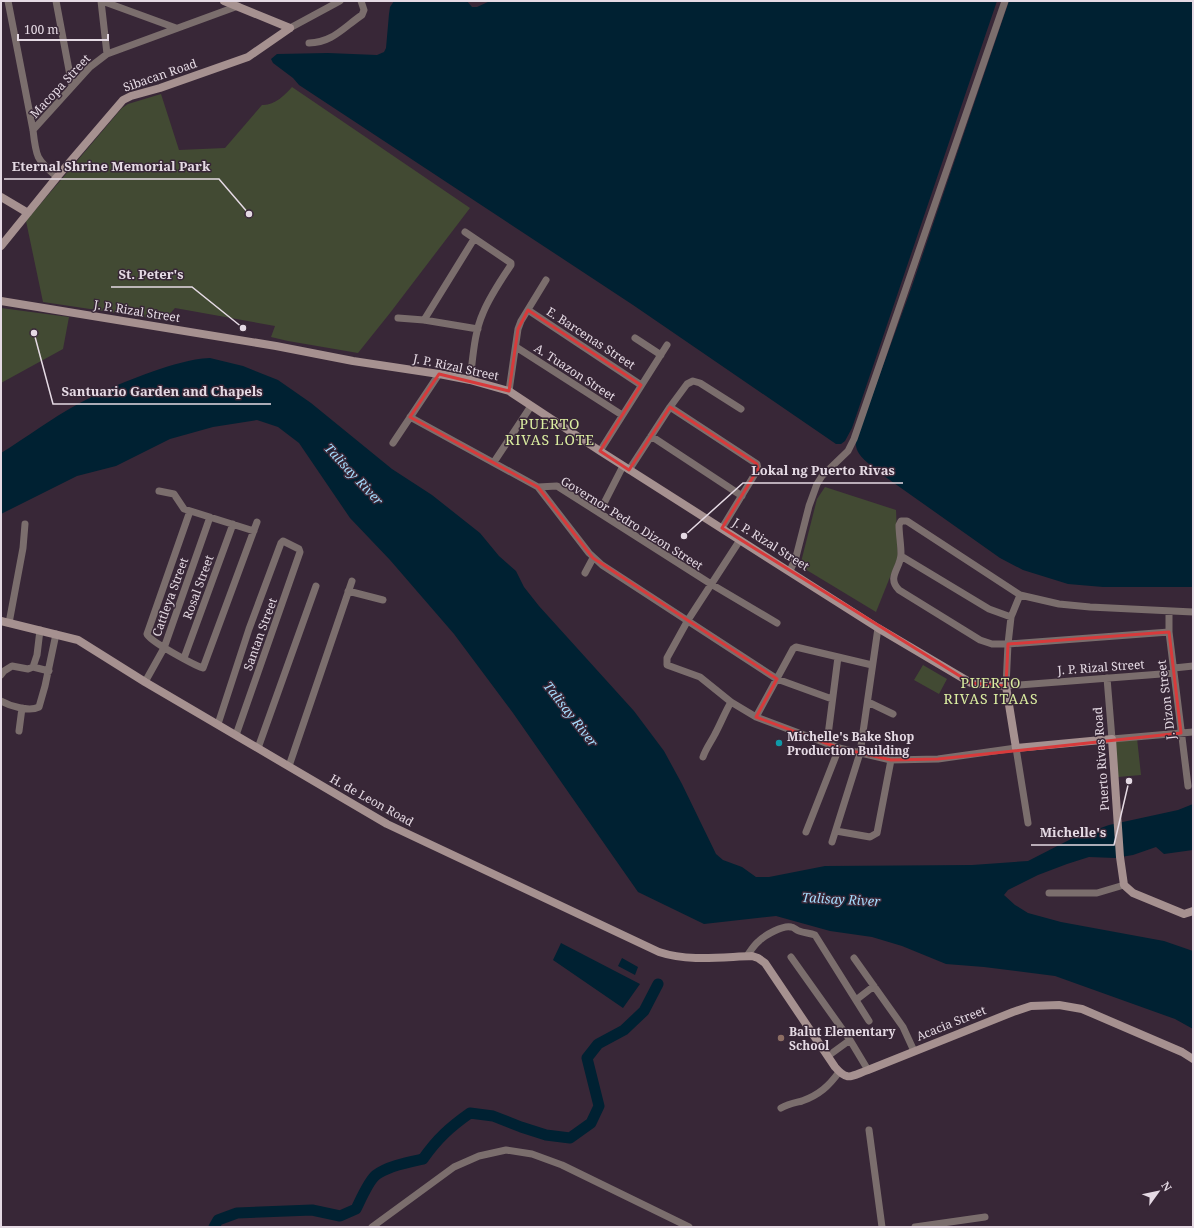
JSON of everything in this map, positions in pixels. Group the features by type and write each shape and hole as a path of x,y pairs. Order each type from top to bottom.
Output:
{"street":[{"path":"8,1 33,130 35,150 42,165 57,177"},
{"path":"56,1 72,86"},
{"path":"107,54 101,1 176,28"},
{"path":"224,1 290,28 340,1"},
{"path":"309,44 319,43 331,38 362,16 364,10 361,1"},
{"path":"790,571 796,557 809,506 817,484 822,476 848,451 854,439 1005,1"},
{"name":"Macopa Street","path":"33,130 90,67 107,54 238,6"},
{"name":"Sibacan Road","path":"1,246 57,177 124,100 131,96 160,88 248,57 290,28"},
{"path":"1,197 28,213"},
{"path":"464,232 511,263 491,296 483,313 478,328 470,380"},
{"path":"424,320 474,239"},
{"path":"509,390 518,329 521,320 546,280"},
{"name":"J. P. Rizal Street","path":"1,301 276,346 353,361 439,374 509,390 626,468 878,628 971,683 1006,686 1107,678 1174,670 1193,666"},
{"name":"E. Barcenas Street","path":"528,310 642,385"},
{"path":"398,318 424,320 478,328"},
{"path":"635,338 661,355"},
{"path":"600,451 667,345"},
{"name":"A. Tuazon Street","path":"516,347 622,415"},
{"path":"394,443 439,374"},
{"path":"599,513 626,468 651,436 687,384 693,381 700,382 741,409"},
{"path":"494,462 531,406"},
{"path":"670,407 757,464 758,469 722,528"},
{"name":"Governor Pedro Dizon Street","path":"410,418 538,487 556,486 711,584 777,623"},
{"path":"651,436 742,496"},
{"path":"538,487 593,558 777,679 832,699"},
{"path":"159,491 174,494 182,508 254,531"},
{"path":"190,511 146,634 164,648 201,668 204,668 257,522"},
{"name":"Cattleya Street","path":"145,682 164,648 210,517"},
{"path":"1169,632 1008,644 992,644 980,640 899,590 894,585 893,579 901,556 899,525 902,521 907,521 1020,595 1059,604 1193,612"},
{"path":"5,622 23,548 25,524"},
{"name":"Rosal Street","path":"184,658 233,524"},
{"path":"740,540 688,620 667,658 667,665 700,677 731,702 756,717 839,748 891,760 938,759 1016,748 1193,732"},
{"name":"Santan Street","path":"218,724 249,629 283,541 299,549 300,552 236,735"},
{"path":"901,556 989,609 1011,616"},
{"path":"585,573 593,558"},
{"path":"289,766 352,582"},
{"path":"258,748 316,586"},
{"path":"348,591 383,600"},
{"path":"1020,595 1011,616 1006,686 1028,823"},
{"name":"J. Dizon Street","path":"1169,611 1169,632 1188,786"},
{"name":"H. de Leon Road","path":"5,622 78,640 145,682 387,824 659,952 674,956 693,958 747,956"},
{"path":"832,842 860,753 878,628"},
{"path":"32,667 37,655 40,630"},
{"path":"1,701 22,708 36,708 39,706 49,671 56,634"},
{"path":"756,717 793,649 796,647 872,665"},
{"path":"827,743 838,657"},
{"path":"1,675 12,666 28,669 32,667 49,671"},
{"name":"Puerto Rivas Road","path":"1107,678 1120,857 1124,885"},
{"path":"703,757 705,750 718,729 731,702"},
{"path":"868,702 893,714"},
{"path":"20,731 22,708"},
{"path":"806,832 839,748"},
{"path":"836,831 870,837 876,833 891,760"},
{"path":"1049,893 1097,893 1124,885 1134,893 1184,914 1193,911"},
{"path":"781,1108 789,1104 803,1101 822,1091 831,1084 839,1072 766,963 758,958 747,956 753,946 773,932 785,927 791,927 800,932 808,932 815,935 869,1021"},
{"path":"791,957 850,1040 868,1070"},
{"path":"854,958 903,1027 914,1051"},
{"path":"856,1000 874,986"},
{"name":"Acacia Street","path":"839,1072 842,1075 849,1077 1031,1006 1059,1005 1082,1009 1193,1058"},
{"path":"828,1056 850,1040"},
{"path":"869,1130 882,1227"},
{"path":"372,1227 454,1167 479,1156 506,1150 532,1154 562,1164 689,1227"},
{"path":"915,1227 985,1217"}],"highlighted area":[{"path":"528,310 641,385 600,451 629,470 670,407 757,464 758,469 722,528 971,683 1006,686 1008,644 1169,632 1181,733 938,759 891,760 839,748 756,717 777,679 593,558 538,487 410,417 439,374 509,391 518,329"}],"green space":[{"path":"292,87 470,208 358,353 271,337 275,326 175,308 164,320 43,302 26,221 122,108 128,104 161,94 179,150 225,148 262,105 275,102"},
{"path":"1,308 69,317 63,349 1,383"},
{"path":"825,487 896,510 898,557 876,612 800,566 817,499"},
{"path":"923,665 947,679 939,694 914,680"},
{"path":"1137,738 1141,775 1118,777 1114,740"}],"water":[{"path":"394,1 467,1 472,7 477,7 490,1 997,1 852,428 845,441 841,444 836,444 633,305 299,85 293,78 273,63 271,59 277,54 328,53 377,55 384,52 386,48 390,7"},
{"path":"1009,1 1193,1 1193,587 1103,587 1068,584 1023,570 1000,558 877,471 859,454 857,450 856,440 911,289"},
{"name":"Talisay River","path":"210,358 243,366 278,380 311,403 392,469 432,495 480,533 499,556 516,571 524,587 539,606 634,711 664,751 716,854 723,860 742,867 756,877 769,877 825,866 972,865 1028,861 1073,838 1109,825 1178,810 1193,804 1193,850 1164,854 1156,847 1133,855 1115,858 1089,857 1038,875 1008,890 1004,895 1015,905 1028,913 1061,922 1164,941 1193,951 1193,1029 1175,1019 1055,976 946,964 902,946 872,937 830,931 776,916 704,924 638,892 513,713 454,634 390,560 350,518 299,443 278,427 257,420 213,427 170,439 116,466 77,476 1,514 1,453 68,409 106,390 168,367 188,361"},
{"path":"561,943 640,984 623,1008 553,960"},
{"path":"622,958 638,967 635,975 618,966"}],"waterway":[{"path":"214,1227 218,1220 237,1213 312,1210 340,1216 356,1209 368,1186 376,1175 392,1167 423,1159 433,1145 444,1134 470,1113 493,1116 546,1135 570,1138 591,1123 599,1106 587,1058 598,1044 624,1030 644,1011 658,984"}],"place":[{"name":"Eternal Shrine Memorial Park","path":"249,214"},
{"name":"St. Peter's","path":"243,328"},
{"name":"Santuario Garden and Chapels","path":"34,333"},
{"name":"Lokal ng Puerto Rivas","path":"684,536"},
{"name":"Michelle's Bake Shop Production Building","path":"779,743"},
{"name":"Michelle's","path":"1129,781"},
{"name":"Balut Elementary School","path":"781,1038"}],"district":[{"name":"PUERTO RIVAS LOTE","path":"550,432"},
{"name":"PUERTO RIVAS ITAAS","path":"991,690"}]}
